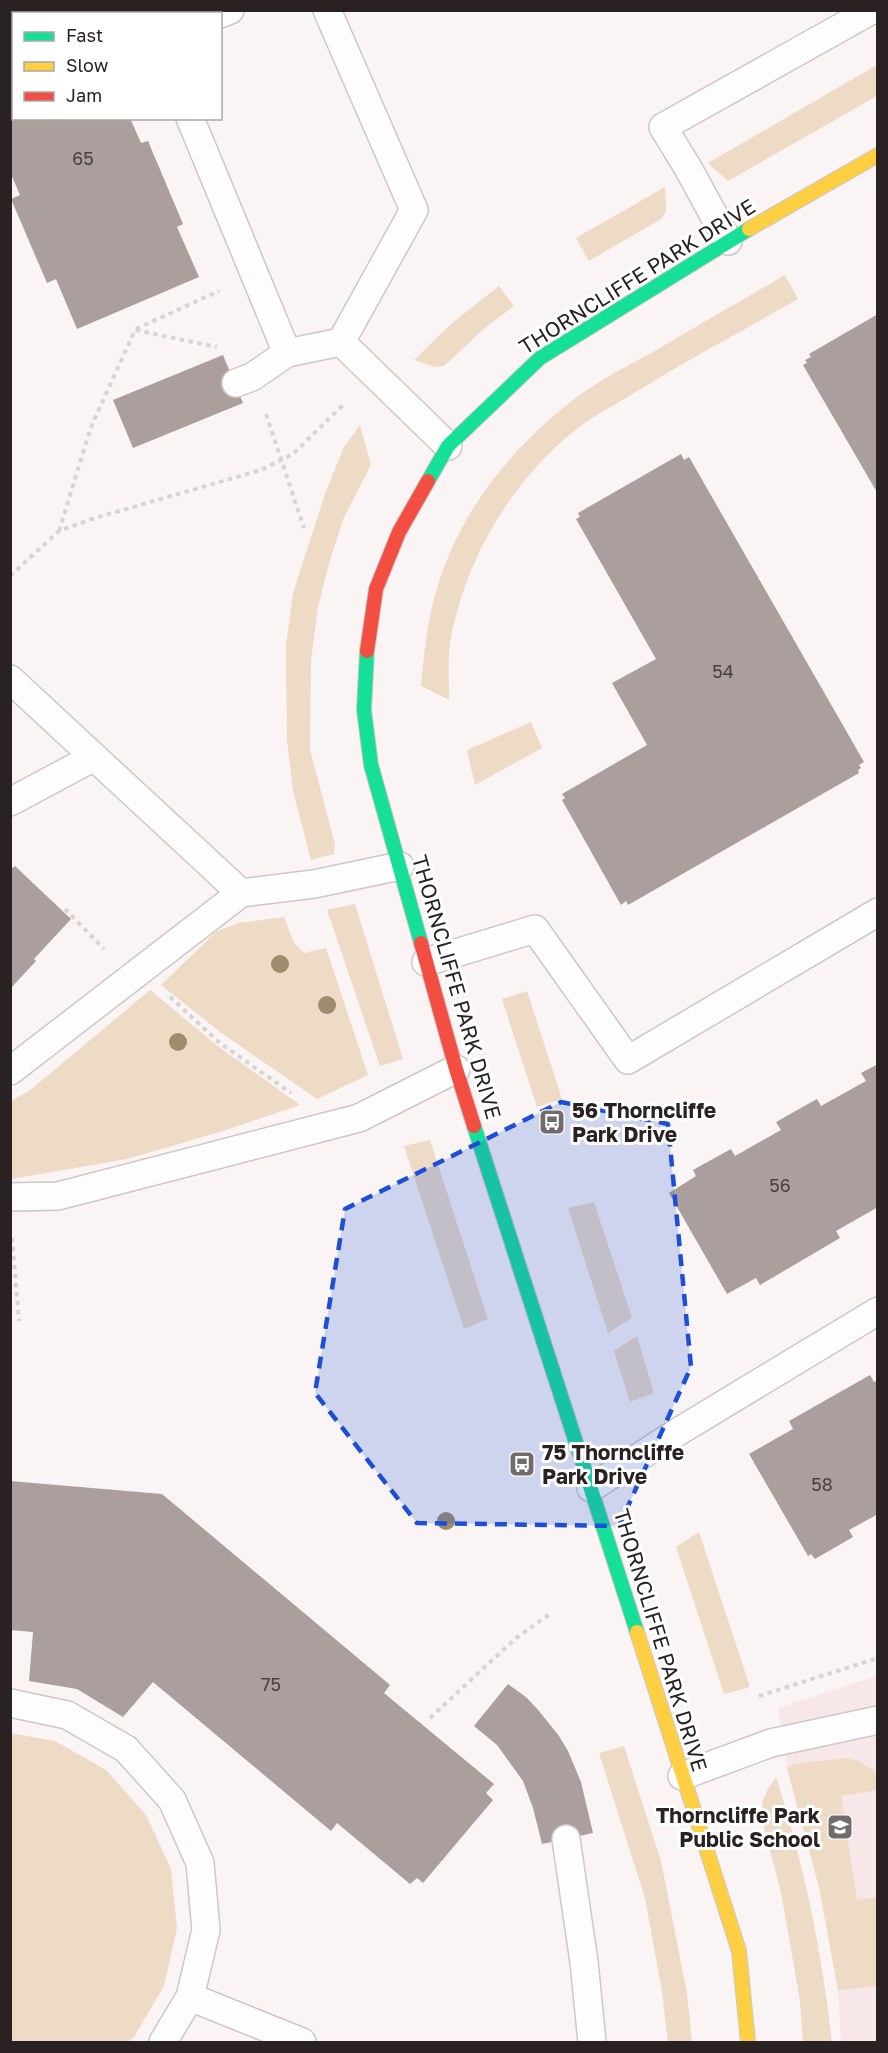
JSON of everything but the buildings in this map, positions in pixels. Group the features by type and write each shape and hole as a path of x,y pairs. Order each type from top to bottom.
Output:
{"street":[{"name":"THORNCLIFFE PARK DRIVE","path":"748,2043 739,1951 456,1069 371,765 364,710 367,652 376,589 399,532 448,446 540,358 728,241 878,154"}],"lane":[{"path":"244,380 287,353 341,342 414,210 327,10"},
{"path":"728,241 663,127 872,10"},
{"path":"191,120 287,353"},
{"path":"341,342 448,446"},
{"path":"10,679 241,892"},
{"path":"10,802 94,757"},
{"path":"10,1071 241,892 314,884 400,866"},
{"path":"426,962 535,929 628,1059 878,912"},
{"path":"10,1197 58,1196 359,1118 456,1069"},
{"path":"591,1488 676,1433 878,1311"},
{"path":"10,1703 67,1715 126,1749 172,1800 200,1863 206,1930 190,1997 163,2043"},
{"path":"682,1776 771,1743 878,1720"},
{"path":"566,1839 584,1962 592,2043"},
{"path":"190,1997 302,2043"}],"path":[{"path":"59,531 91,427 135,330 226,288 255,278"},
{"path":"135,330 230,349 282,459 304,528"},
{"path":"10,576 59,531 95,518 261,470 293,454 348,401 365,365"},
{"path":"65,909 105,951 140,970 220,1043 336,1124"},
{"path":"10,1231 13,1240 19,1320"},
{"path":"430,1718 516,1638 550,1614"},
{"path":"759,1696 878,1658"}],"highlighted area":[{"path":"561,1102 668,1124 691,1367 619,1526 417,1523 315,1393 345,1209"}],"shaded area":[{"path":"877,65 877,96 728,181 708,163"},
{"path":"665,187 666,212 661,219 589,261 576,238"},
{"path":"785,275 798,299 592,418 561,442 539,464 500,515 471,572 450,640 449,700 421,686 430,615 446,562 474,506 512,457 533,434 591,387"},
{"path":"499,286 514,306 486,327 444,366 435,367 414,360 451,324"},
{"path":"360,425 371,465 344,517 330,560 318,607 311,660 310,750 335,844 334,854 311,860 293,791 287,740 286,646 293,593 325,494 344,447"},
{"path":"531,722 542,748 475,785 467,750"},
{"path":"355,904 403,1059 380,1066 327,910"},
{"path":"284,917 294,943 304,953 326,948 368,1075 317,1099 220,1032 161,985 217,931 239,923"},
{"path":"150,990 219,1047 300,1105 220,1132 127,1159 11,1179 11,1101 29,1091"},
{"path":"527,991 562,1099 537,1107 502,999"},
{"path":"430,1140 488,1319 464,1329 404,1146"},
{"path":"594,1202 632,1318 608,1333 568,1208"},
{"path":"637,1336 654,1393 630,1402 614,1351"},
{"path":"699,1532 750,1687 724,1694 676,1547"},
{"name":"Thorncliffe Park Public School","path":"877,1676 877,2042 841,2042 838,1990 819,1887 787,1768 778,1708"},
{"path":"10,1733 55,1741 106,1770 146,1815 171,1869 177,1928 164,1986 134,2037 128,2042 11,2042"},
{"path":"624,1746 661,1861 687,1993 692,2042 668,2042 662,1992 645,1898 599,1753"},
{"path":"846,1758 859,1761 877,1773 877,1790 841,1796 857,1900 877,1897 878,1986 838,1990 819,1887 787,1768 794,1764"},
{"path":"776,1777 811,1908 832,2042 803,2042 800,2001 781,1892 761,1816 763,1800"}],"traffic: fast":[{"path":"428,481 448,446 540,358 749,229"},
{"path":"367,651 364,710 371,765 421,943"},
{"path":"474,1126 637,1632"}],"traffic: slow":[{"path":"749,229 878,155"},
{"path":"637,1632 739,1951 748,2042"}],"traffic: jam":[{"path":"367,651 376,589 399,532 428,481"},
{"path":"421,943 474,1126"}],"place":[{"name":"56 Thorncliffe Park Drive","path":"552,1122"},
{"name":"75 Thorncliffe Park Drive","path":"522,1464"},
{"name":"Thorncliffe Park Public School","path":"840,1827"}]}
